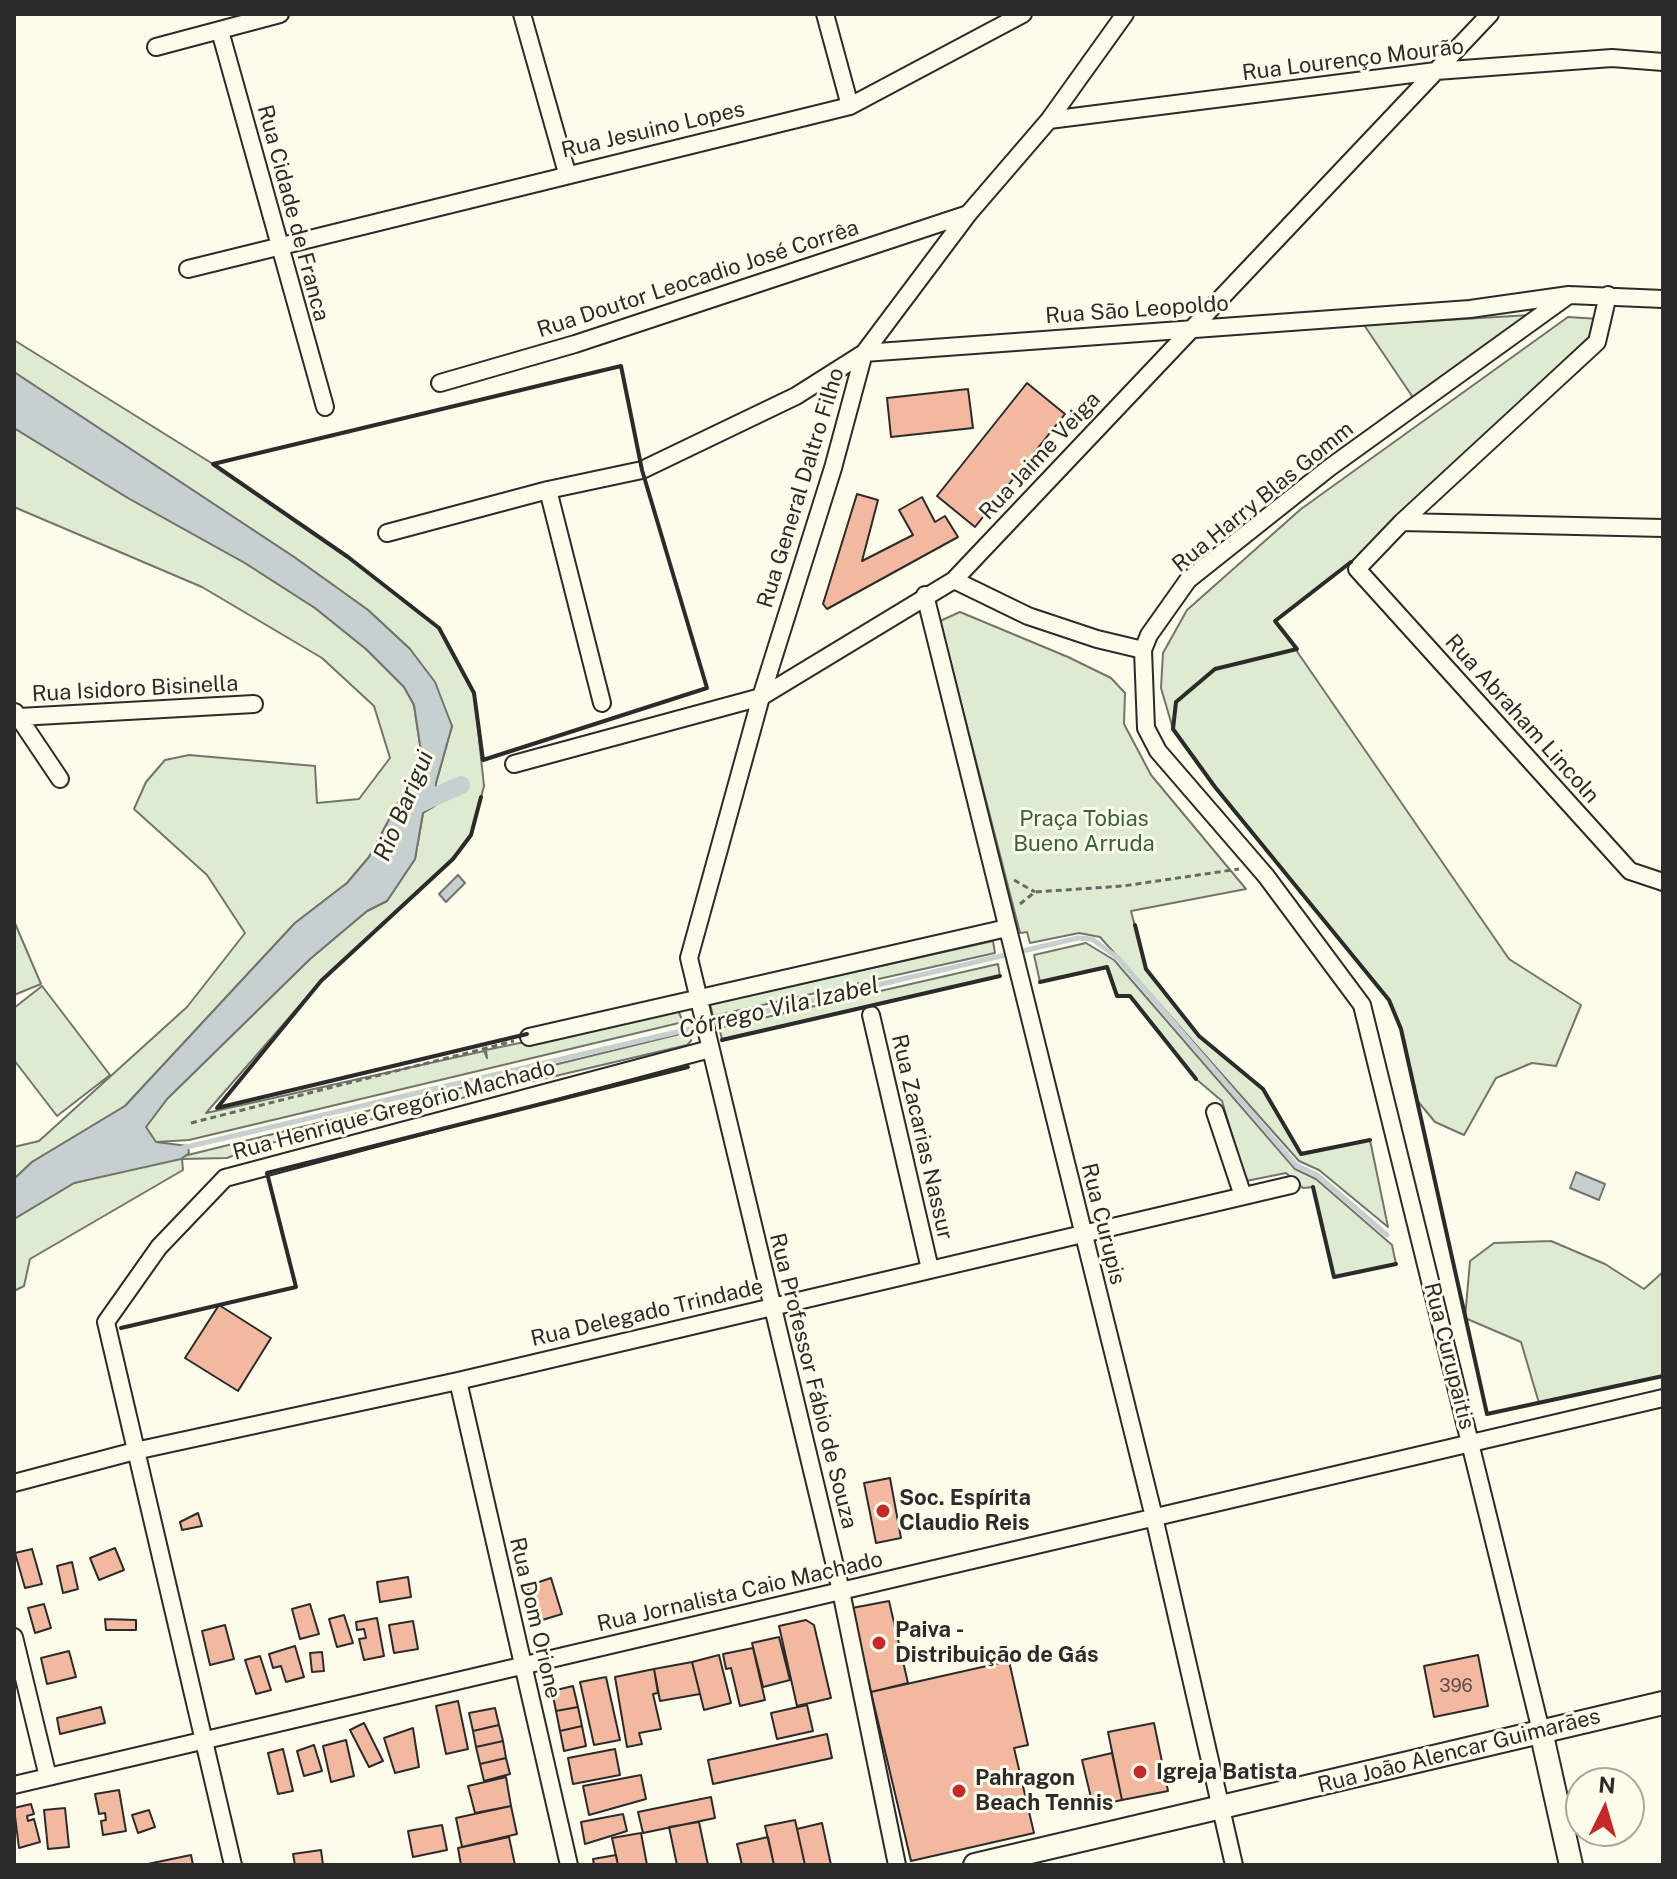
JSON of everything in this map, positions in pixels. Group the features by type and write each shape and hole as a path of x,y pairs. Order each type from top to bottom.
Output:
{"main road":[{"name":"Rua João Alencar Guimarães","path":"975,1865 1663,1703"},
{"name":"Rua Curupaitis","path":"1541,1731 1571,1865"}],"street":[{"path":"156,47 280,14"},
{"path":"522,14 567,173"},
{"path":"825,14 850,106"},
{"name":"Rua Jesuino Lopes","path":"188,269 567,173 850,106 1023,14"},
{"name":"Rua Jaime Veiga","path":"514,764 761,697 954,580 1490,14"},
{"name":"Rua General Daltro Filho","path":"710,1049 689,958 761,697 833,468 864,353 969,213 1049,120 1123,15"},
{"name":"Rua Cidade de Franca","path":"220,31 277,246 325,407"},
{"name":"Rua Lourenço Mourão","path":"1049,120 1436,71 1612,58 1663,62"},
{"name":"Rua Doutor Leocadio José Corrêa","path":"440,383 575,344 969,213"},
{"name":"Rua São Leopoldo","path":"387,533 548,490 642,470 796,396 864,353 1470,309 1569,295 1663,299"},
{"name":"Rua Harry Blas Gomm","path":"1143,650 1149,635 1188,580 1329,468 1569,295"},
{"path":"1402,522 1597,342 1608,295"},
{"path":"548,490 602,703"},
{"path":"1402,522 1663,528"},
{"name":"Rua Abraham Lincoln","path":"1402,522 1357,569 1630,871 1663,882"},
{"path":"954,580 1028,616 1097,639 1143,650 1146,728 1158,751 1262,871"},
{"name":"Rua Curupis","path":"925,595 1154,1517 1234,1865"},
{"name":"Rua Isidoro Bisinella","path":"16,714 254,704"},
{"path":"16,714 60,779"},
{"name":"Rua Curupaitis","path":"1262,871 1362,1005 1541,1731"},
{"name":"Rua Henrique Gregório Machado","path":"529,1037 700,1004 1008,933"},
{"name":"Rua Zacarias Nassur","path":"871,1015 930,1269"},
{"name":"Rua Henrique Gregório Machado","path":"135,1451 106,1322 159,1247 225,1178 710,1049"},
{"name":"Rua Professor Fábio de Souza","path":"710,1049 841,1591 897,1865"},
{"path":"1215,1112 1243,1196"},
{"name":"Rua Delegado Trindade","path":"14,1483 135,1451 458,1381 1291,1185"},
{"name":"Rua Dom Orione","path":"458,1381 569,1865"},
{"name":"Rua Jornalista Caio Machado","path":"14,1785 1663,1398"},
{"path":"135,1451 233,1865"},
{"path":"14,1637 48,1777"}],"path":[{"path":"1008,933 1013,912 1035,892 1262,871"},
{"name":"Rua Henrique Gregório Machado","path":"191,1123 529,1037"}],"green space":[{"path":"1530,315 1414,399 1364,325"},
{"path":"1568,317 1599,319 1592,334 1351,562 1276,621 1509,959 1581,1005 1556,1066 1532,1063 1496,1078 1464,1135 1435,1122 1416,1099 1401,1029 1389,1000 1215,787 1173,729 1161,688 1163,653 1187,610 1301,509"},
{"path":"14,340 213,464 348,557 439,628 474,693 484,786 471,835 453,859 321,981 206,1113 484,1051 487,1058 486,1050 678,1010 683,1022 189,1140 156,1142 145,1128 167,1099 310,959 367,911 387,901 415,859 423,813 436,805 436,783 452,726 410,649 368,610 294,557 14,372"},
{"path":"14,428 128,498 245,563 315,608 366,649 404,687 414,705 422,758 369,857 347,883 295,923 125,1106 32,1162 14,1179 14,1147 39,1141 187,1007 245,933 207,875 134,809 146,782 165,760 189,755 315,766 317,803 359,799 390,758 374,706 322,658 202,587 14,507"},
{"name":"Praça Tobias Bueno Arruda","path":"960,612 1111,678 1125,693 1124,724 1151,775 1246,889 1131,911 1146,969 1199,1036 1263,1089 1301,1153 1370,1140 1388,1227 1319,1170 1299,1161 1100,937 1079,933 1030,943 1027,932 1020,933 940,621"},
{"path":"14,921 41,984 14,995"},
{"path":"993,941 995,953 713,1016 710,1004"},
{"path":"1086,943 1114,960 1295,1169 1316,1179 1392,1245 1396,1264 1334,1277 1313,1187 1303,1188 1286,1173 1246,1181 1222,1101 1196,1079 1130,997 1117,996 1107,968 1040,982 1034,955"},
{"path":"998,964 1000,976 722,1039 719,1028"},
{"path":"42,986 110,1075 57,1116 14,1060 14,1008"},
{"path":"684,1033 690,1035 691,1041 687,1045 258,1146 227,1158 182,1159 183,1170 30,1259 24,1286 14,1291 14,1219 74,1183"},
{"path":"1551,1241 1605,1264 1644,1289 1663,1272 1663,1376 1539,1403 1521,1342 1465,1318 1470,1261 1494,1243"}],"water":[{"name":"Rio Barigui","path":"14,372 294,557 368,610 410,649 435,682 452,726 436,783 436,805 423,813 415,859 387,901 367,911 310,959 167,1099 146,1127 156,1142 188,1146 189,1153 181,1159 74,1183 14,1219 14,1179 32,1162 125,1106 295,923 347,883 369,857 422,758 414,705 404,687 366,649 315,608 245,563 128,498 14,428"},
{"path":"458,875 465,883 446,902 439,894"},
{"path":"1576,1172 1605,1184 1599,1200 1570,1188"}],"building":[{"path":"1027,383 1065,414 975,527 937,496"},
{"path":"968,389 973,428 891,437 887,398"},
{"path":"857,494 878,500 862,561 913,535 899,510 922,497 935,522 945,516 958,537 827,609 823,604"},
{"path":"219,1305 271,1338 238,1391 185,1358"},
{"name":"Soc. Espírita Claudio Reis","path":"890,1478 901,1538 876,1543 864,1483"},
{"path":"198,1513 202,1526 182,1530 180,1522"},
{"path":"115,1548 124,1570 99,1580 90,1558"},
{"path":"32,1549 42,1584 25,1588 15,1553"},
{"path":"72,1562 78,1589 63,1593 57,1566"},
{"path":"408,1577 411,1597 380,1602 377,1582"},
{"path":"551,1578 562,1614 539,1621 527,1586"},
{"name":"Paiva - Distribuição de Gás","path":"889,1601 908,1683 871,1692 852,1608"},
{"path":"44,1604 51,1628 35,1633 28,1608"},
{"path":"310,1604 319,1634 300,1639 292,1609"},
{"path":"344,1615 353,1643 337,1647 329,1619"},
{"path":"377,1618 384,1656 364,1660 359,1639 366,1638 364,1629 357,1630 356,1622"},
{"path":"105,1619 136,1620 136,1630 106,1630"},
{"path":"806,1620 814,1625 831,1698 797,1706 779,1626"},
{"path":"413,1621 418,1649 394,1653 389,1625"},
{"path":"225,1625 234,1659 210,1665 202,1631"},
{"path":"779,1637 790,1680 763,1687 752,1643"},
{"path":"295,1646 304,1677 286,1682 281,1666 273,1668 269,1654"},
{"path":"753,1648 765,1700 740,1706 731,1668 726,1669 723,1654"},
{"path":"69,1651 76,1677 47,1684 41,1658"},
{"path":"322,1652 324,1671 312,1672 310,1653"},
{"path":"719,1655 731,1703 704,1710 692,1662"},
{"path":"1478,1655 1488,1706 1434,1717 1424,1666"},
{"path":"260,1656 271,1690 256,1694 245,1660"},
{"name":"Pahragon Beach Tennis","path":"1009,1661 1028,1745 1014,1748 1034,1833 911,1861 871,1692"},
{"path":"692,1662 700,1694 660,1701 654,1669"},
{"path":"654,1669 658,1693 653,1694 661,1729 639,1733 642,1744 627,1747 615,1677"},
{"path":"606,1677 620,1740 594,1745 580,1682"},
{"path":"573,1686 578,1707 556,1711 552,1691"},
{"path":"458,1701 468,1749 446,1754 436,1706"},
{"path":"807,1705 813,1731 777,1739 771,1713"},
{"path":"101,1707 105,1723 60,1734 57,1718"},
{"path":"578,1707 582,1726 560,1731 556,1711"},
{"path":"495,1708 499,1725 473,1731 469,1713"},
{"path":"364,1723 383,1761 369,1767 350,1730"},
{"name":"Igreja Batista","path":"1154,1723 1168,1791 1122,1800 1108,1732"},
{"path":"499,1725 503,1741 476,1747 473,1731"},
{"path":"582,1726 586,1746 564,1751 560,1731"},
{"path":"413,1728 419,1767 395,1773 384,1738"},
{"path":"827,1734 832,1758 713,1784 708,1760"},
{"path":"346,1740 354,1776 331,1782 323,1746"},
{"path":"503,1741 506,1758 480,1764 476,1747"},
{"path":"314,1745 322,1771 304,1776 297,1751"},
{"path":"283,1749 293,1791 278,1794 268,1753"},
{"path":"615,1749 620,1775 573,1784 568,1758"},
{"path":"1112,1753 1122,1800 1093,1806 1082,1760"},
{"path":"506,1758 510,1774 484,1781 480,1764"},
{"path":"641,1775 646,1799 589,1815 583,1786"},
{"path":"506,1777 511,1806 475,1813 468,1786"},
{"path":"119,1790 126,1831 103,1835 101,1821 106,1820 105,1813 99,1814 95,1794"},
{"path":"711,1797 715,1818 643,1833 638,1812"},
{"path":"31,1804 34,1814 27,1816 28,1821 34,1819 40,1842 19,1848 14,1808"},
{"path":"511,1806 517,1834 462,1847 456,1818"},
{"path":"65,1808 69,1847 48,1849 44,1810"},
{"path":"149,1810 155,1827 138,1833 132,1815"},
{"path":"623,1814 627,1831 585,1844 581,1822"},
{"path":"795,1820 805,1865 774,1865 765,1826"},
{"path":"699,1822 708,1865 677,1865 669,1827"},
{"path":"822,1823 831,1865 805,1865 797,1829"},
{"path":"442,1825 447,1850 413,1857 408,1831"},
{"path":"641,1833 647,1865 618,1865 612,1838"},
{"path":"509,1837 515,1865 461,1865 458,1848"},
{"path":"768,1837 774,1865 742,1865 737,1844"},
{"path":"321,1850 323,1865 295,1865 293,1854"},
{"path":"191,1855 193,1865 143,1865"},
{"path":"616,1855 618,1865 594,1865 593,1859"}],"waterway":[{"name":"Rio Barigui","path":"416,805 461,785"},
{"name":"Córrego Vila Izabel","path":"182,1148 1078,938 1092,939 1118,958 1296,1165 1317,1175 1387,1235"}],"wall":[{"path":"621,366 642,470 707,688 483,760 474,693 439,628 348,557 213,464 621,366"},
{"path":"1351,562 1275,621 1297,649 1215,669 1176,702 1173,729 1215,787 1389,1000 1401,1029 1487,1414 1663,1376"},
{"path":"481,797 471,835 453,859 321,981 217,1108 527,1034"},
{"path":"1135,925 1146,969 1199,1036 1263,1089 1301,1154 1370,1140"},
{"path":"1040,982 1107,967 1117,996 1130,996 1196,1079"},
{"path":"722,1040 1000,976"},
{"path":"121,1328 296,1287 267,1173 688,1067"},
{"path":"1313,1187 1334,1277 1396,1264"}],"place":[{"name":"Soc. Espírita Claudio Reis","path":"883,1511"},
{"name":"Paiva - Distribuição de Gás","path":"879,1643"},
{"name":"Igreja Batista","path":"1140,1772"},
{"name":"Pahragon Beach Tennis","path":"959,1791"}]}
